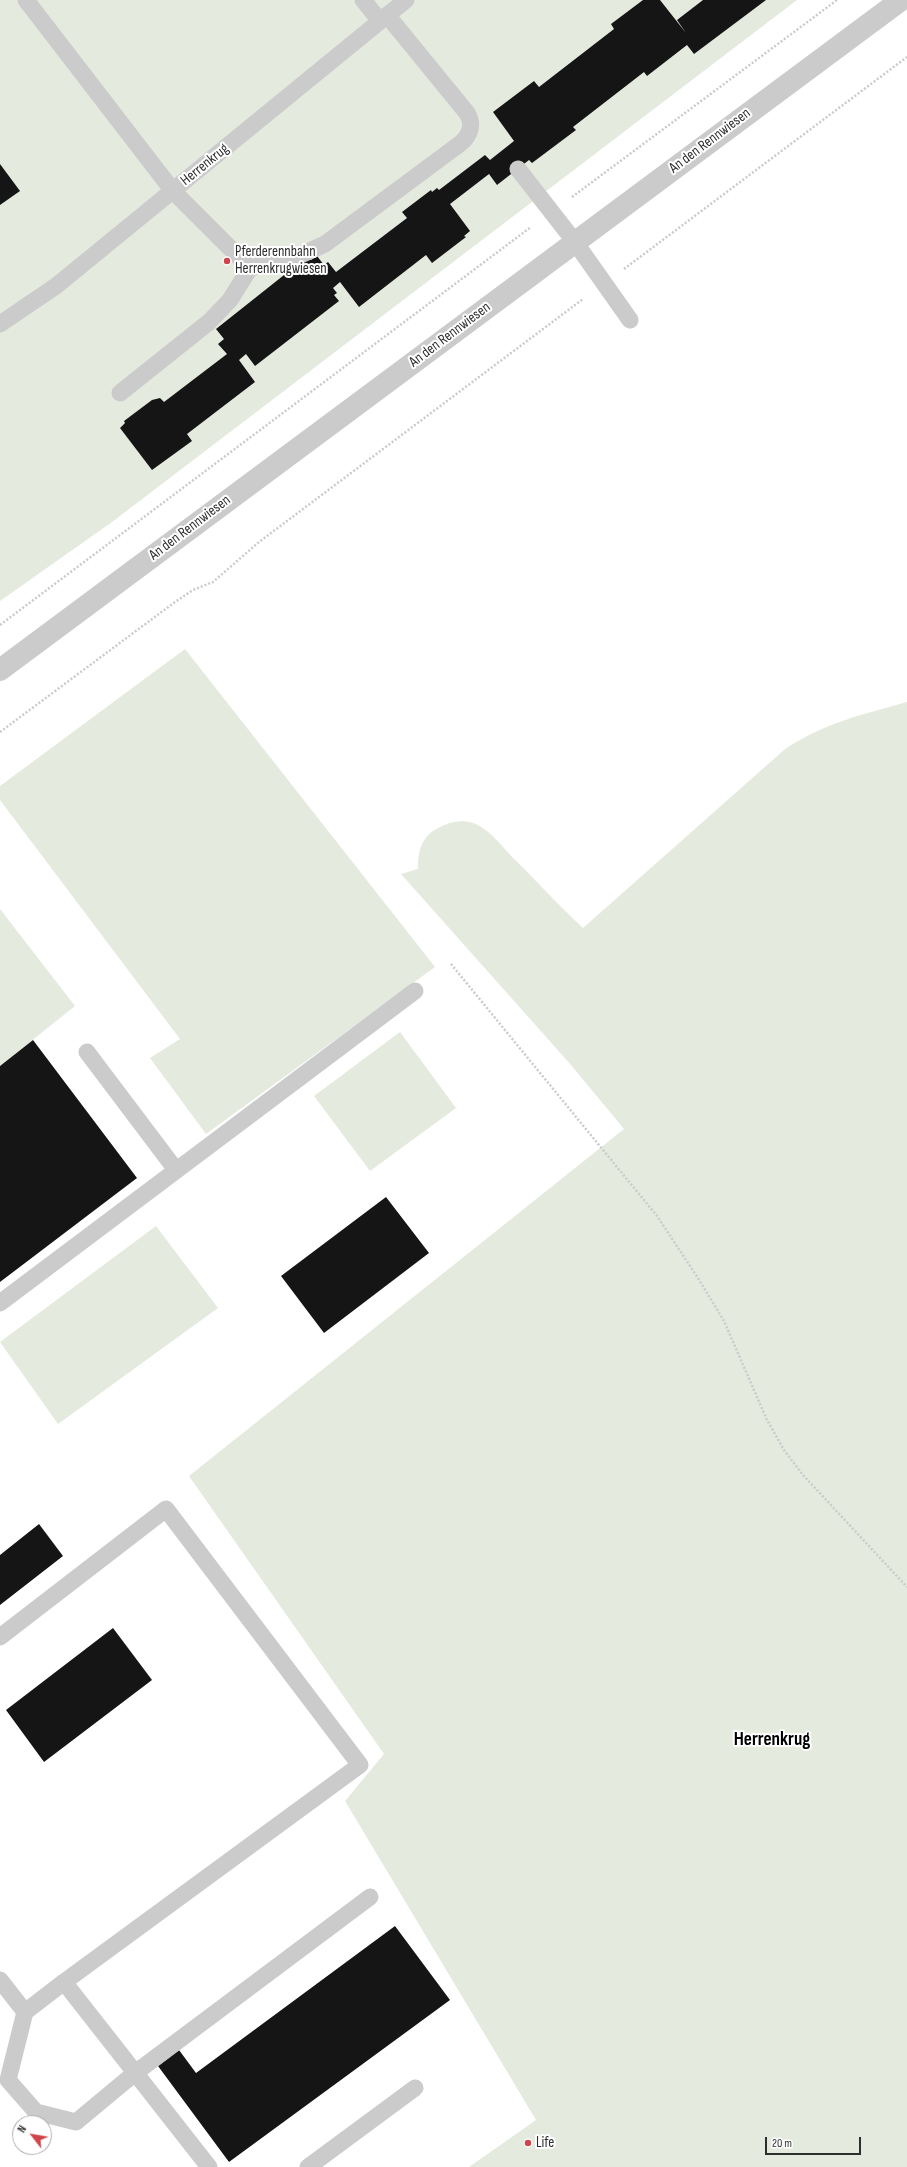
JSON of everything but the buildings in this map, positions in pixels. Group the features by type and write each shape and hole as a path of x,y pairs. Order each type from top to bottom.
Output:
{"street":[{"name":"An den Rennwiesen","path":"0,670 901,0"}],"lane":[{"path":"26,0 173,191 250,268"},
{"path":"120,393 209,322 230,300 250,268 305,255 334,239 461,143 468,134 471,124 467,113 383,18 362,0"},
{"name":"Herrenkrug","path":"0,324 56,286 406,0"},
{"path":"518,169 575,242 630,320"},
{"path":"0,1302 415,991"},
{"path":"87,1052 176,1170"},
{"path":"0,1637 166,1509 360,1765 25,2012 8,2080 36,2112 76,2122 135,2073 370,1897"},
{"path":"0,1980 25,2012"},
{"path":"64,1982 209,2167"},
{"path":"308,2167 414,2088"}],"path":[{"path":"0,625 837,0"},
{"path":"0,732 175,602 190,592 218,579 259,542 907,57"},
{"path":"451,964 657,1216 698,1278 724,1321 767,1420 784,1450 803,1475 907,1587"}],"shaded area":[{"name":"Pferderennbahn Herrenkrugwiesen","path":"0,0 797,0 112,522 0,601"},
{"path":"185,649 435,967 206,1134 150,1058 180,1039 0,800 0,786"},
{"path":"907,702 907,2167 469,2167 536,2120 345,1801 384,1754 189,1476 624,1129 571,1065 401,874 418,869 420,850 424,840 432,832 446,824 464,821 479,825 494,838 583,928 784,750 813,733 843,721"},
{"path":"0,909 75,1006 0,1066"},
{"path":"400,1032 456,1108 370,1171 314,1096"},
{"path":"156,1226 218,1308 58,1424 0,1342"}],"place":[{"name":"Pferderennbahn Herrenkrugwiesen","path":"227,261"},
{"name":"Life","path":"528,2143"}],"district":[{"name":"Herrenkrug","path":"772,1740"}]}
